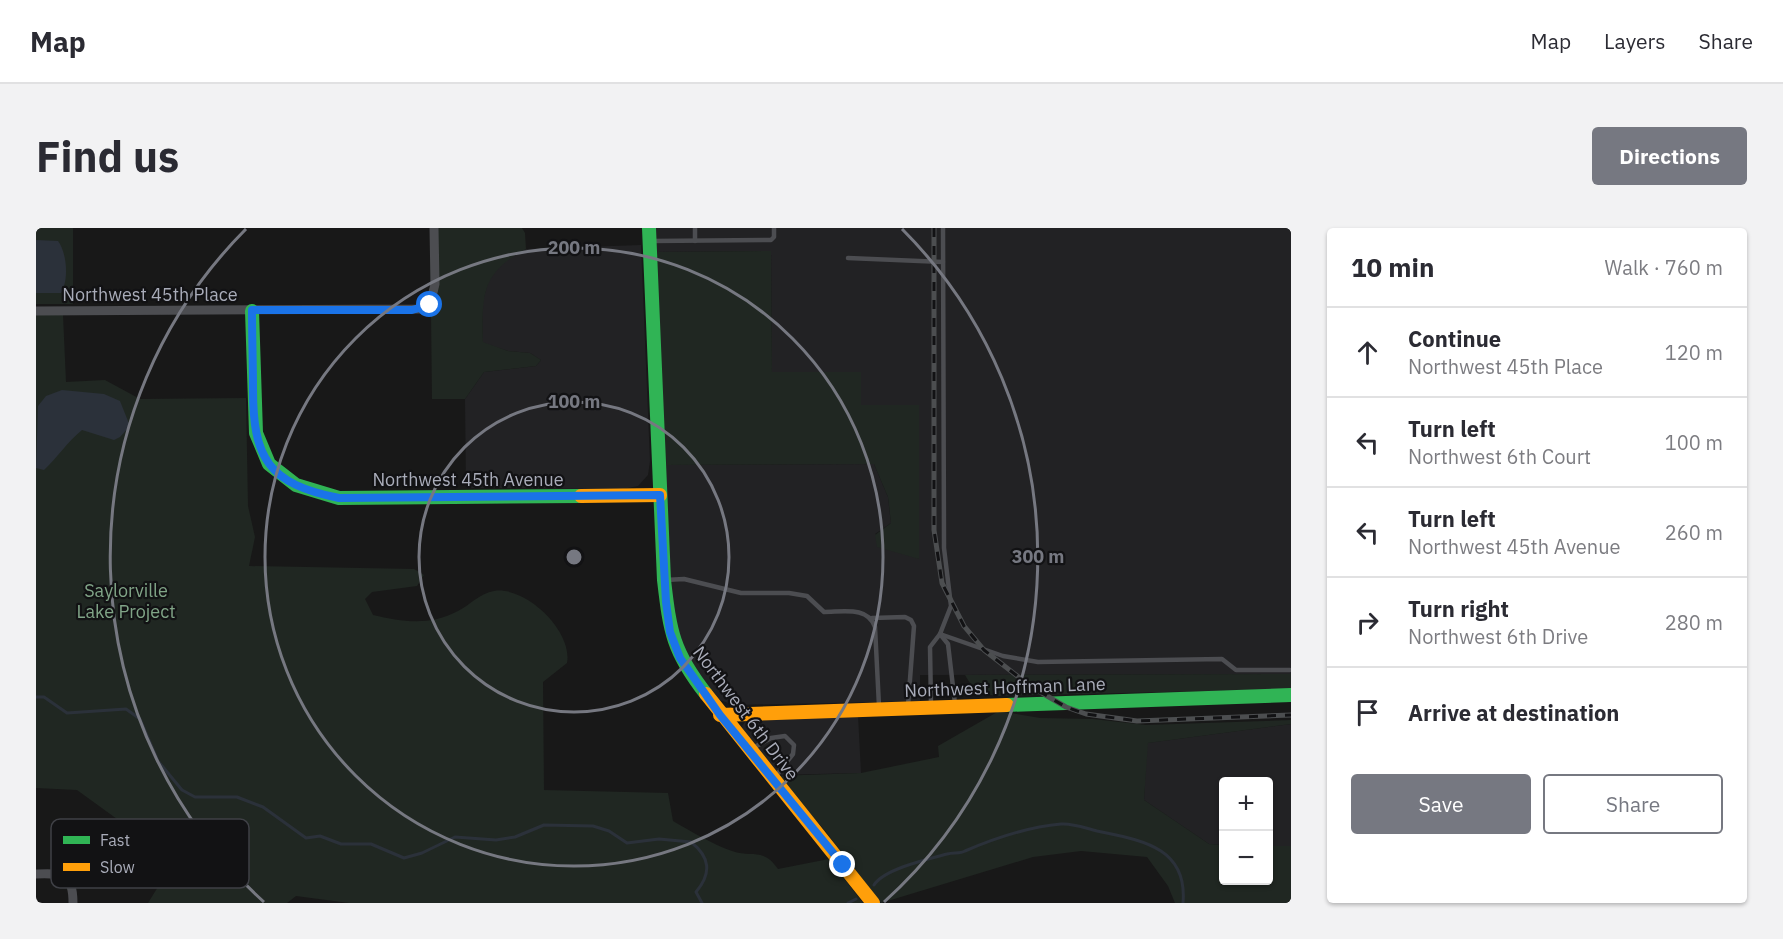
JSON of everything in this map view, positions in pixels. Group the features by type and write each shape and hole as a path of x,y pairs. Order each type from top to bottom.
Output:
{"street":[{"name":"Northwest 45th Place","path":"36,311 421,309 430,305 434,293 434,228"},
{"name":"Northwest 6th Drive","path":"649,235 664,580 669,622 675,647 687,670 720,715 873,903"},
{"name":"Northwest 45th Avenue","path":"252,310 256,438 261,452 280,476 315,493 339,498 660,495"},
{"name":"Northwest Hoffman Lane","path":"720,715 1291,695"},
{"path":"36,874 51,873"},
{"path":"72,888 73,903"}],"lane":[{"path":"695,228 695,241"},
{"path":"649,235 695,241 771,240 774,237 774,228"},
{"path":"931,707 930,647 940,634 951,606 944,548 943,228"},
{"path":"848,258 943,262"},
{"path":"664,580 684,579 741,593 789,592 807,597 824,612 864,613 872,618 905,617 911,620 914,626 908,708"},
{"path":"872,618 875,627 879,709"},
{"path":"940,634 1003,656 1038,662 1222,659 1236,670 1290,670"},
{"path":"940,634 948,644 955,706"},
{"path":"748,714 764,741"},
{"path":"749,750 764,741 785,736 794,746 793,754 773,780"}],"shaded area":[{"path":"655,228 1291,228 1291,674 920,675 920,701 734,705 717,699 686,657 674,629 670,597 664,465 874,464 888,497 891,523 875,534 919,559 919,405 861,405 860,372 772,372 771,251 656,252"},
{"path":"36,240 58,241 61,246 66,274 61,293 36,293"},
{"path":"641,245 650,461 648,475 638,486 623,489 466,488 465,399 484,372 536,366 541,360 530,353 508,351 483,343 482,304 490,275 506,259 526,249"},
{"path":"62,390 104,394 120,401 130,426 114,440 82,430 44,470 36,468 38,406 46,396"},
{"path":"858,715 861,773 775,775 745,736 742,726 746,721 763,717"},
{"path":"1291,724 1291,846 1273,846 1273,777 1219,777 1219,845 1209,844 1144,800 1147,743"}],"green space":[{"path":"36,228 73,228 73,304 36,304"},
{"path":"430,228 522,228 525,233 526,249 500,267 487,287 483,311 483,342 508,351 530,353 541,360 536,366 484,372 465,399 432,399"},
{"path":"771,251 772,372 861,372 861,405 919,405 919,559 877,547 875,535 891,523 888,497 874,464 664,465 656,252"},
{"name":"Saylorville Lake Project","path":"36,315 63,315 66,382 105,380 140,399 246,398 248,506 255,537 249,566 414,569 424,575 417,586 372,592 365,599 373,615 395,619 427,621 448,616 494,591 507,591 520,596 545,613 563,638 567,651 567,663 543,682 544,790 668,793 673,821 732,851 762,855 773,862 778,869 829,859 863,903 349,903 296,896 287,903 148,903 157,888 249,888 249,819 117,819 77,790 36,788"},
{"path":"1291,674 1291,689 999,696 979,691 965,675"},
{"path":"999,711 1040,718 1093,719 1146,725 1291,720 1291,724 1148,743 1144,800 1209,844 1219,845 1219,885 1273,885 1273,846 1291,846 1291,903 1175,903 1168,886 1147,857 1081,851 1033,857 881,903 822,827 775,776 861,773 939,757 938,746"}],"waterway":[{"path":"36,697 44,697 67,713 126,709 140,719 158,761 182,790 195,797 237,797 263,807 306,838 320,836 341,844 371,844 404,858 422,853 455,837 496,840 515,837 544,825 593,826 609,831 627,843 659,839 691,842 702,853 707,865 705,878 696,892 702,903"},
{"path":"874,885 879,879 896,869 918,862 949,853 963,852 1024,830 1066,824 1129,838 1158,849 1178,869 1183,903"},
{"path":"848,903 856,899"}],"railway":[{"path":"934,228 934,530 942,583 964,626 984,650 1030,686 1066,707 1086,714 1137,721 1291,715"}],"traffic: fast":[{"path":"649,228 666,598 675,641 686,666 706,694"},
{"path":"252,311 256,433 269,464 296,485 339,498 581,496"},
{"path":"1007,705 1291,695"}],"traffic: slow":[{"path":"581,496 660,495"},
{"path":"706,694 873,903"},
{"path":"720,715 1007,705"}],"route":[{"path":"430,305 412,310 252,310 253,418 256,438 269,465 293,484 315,493 339,498 660,495 666,602 670,632 680,658 696,684 720,715 843,865"}]}
